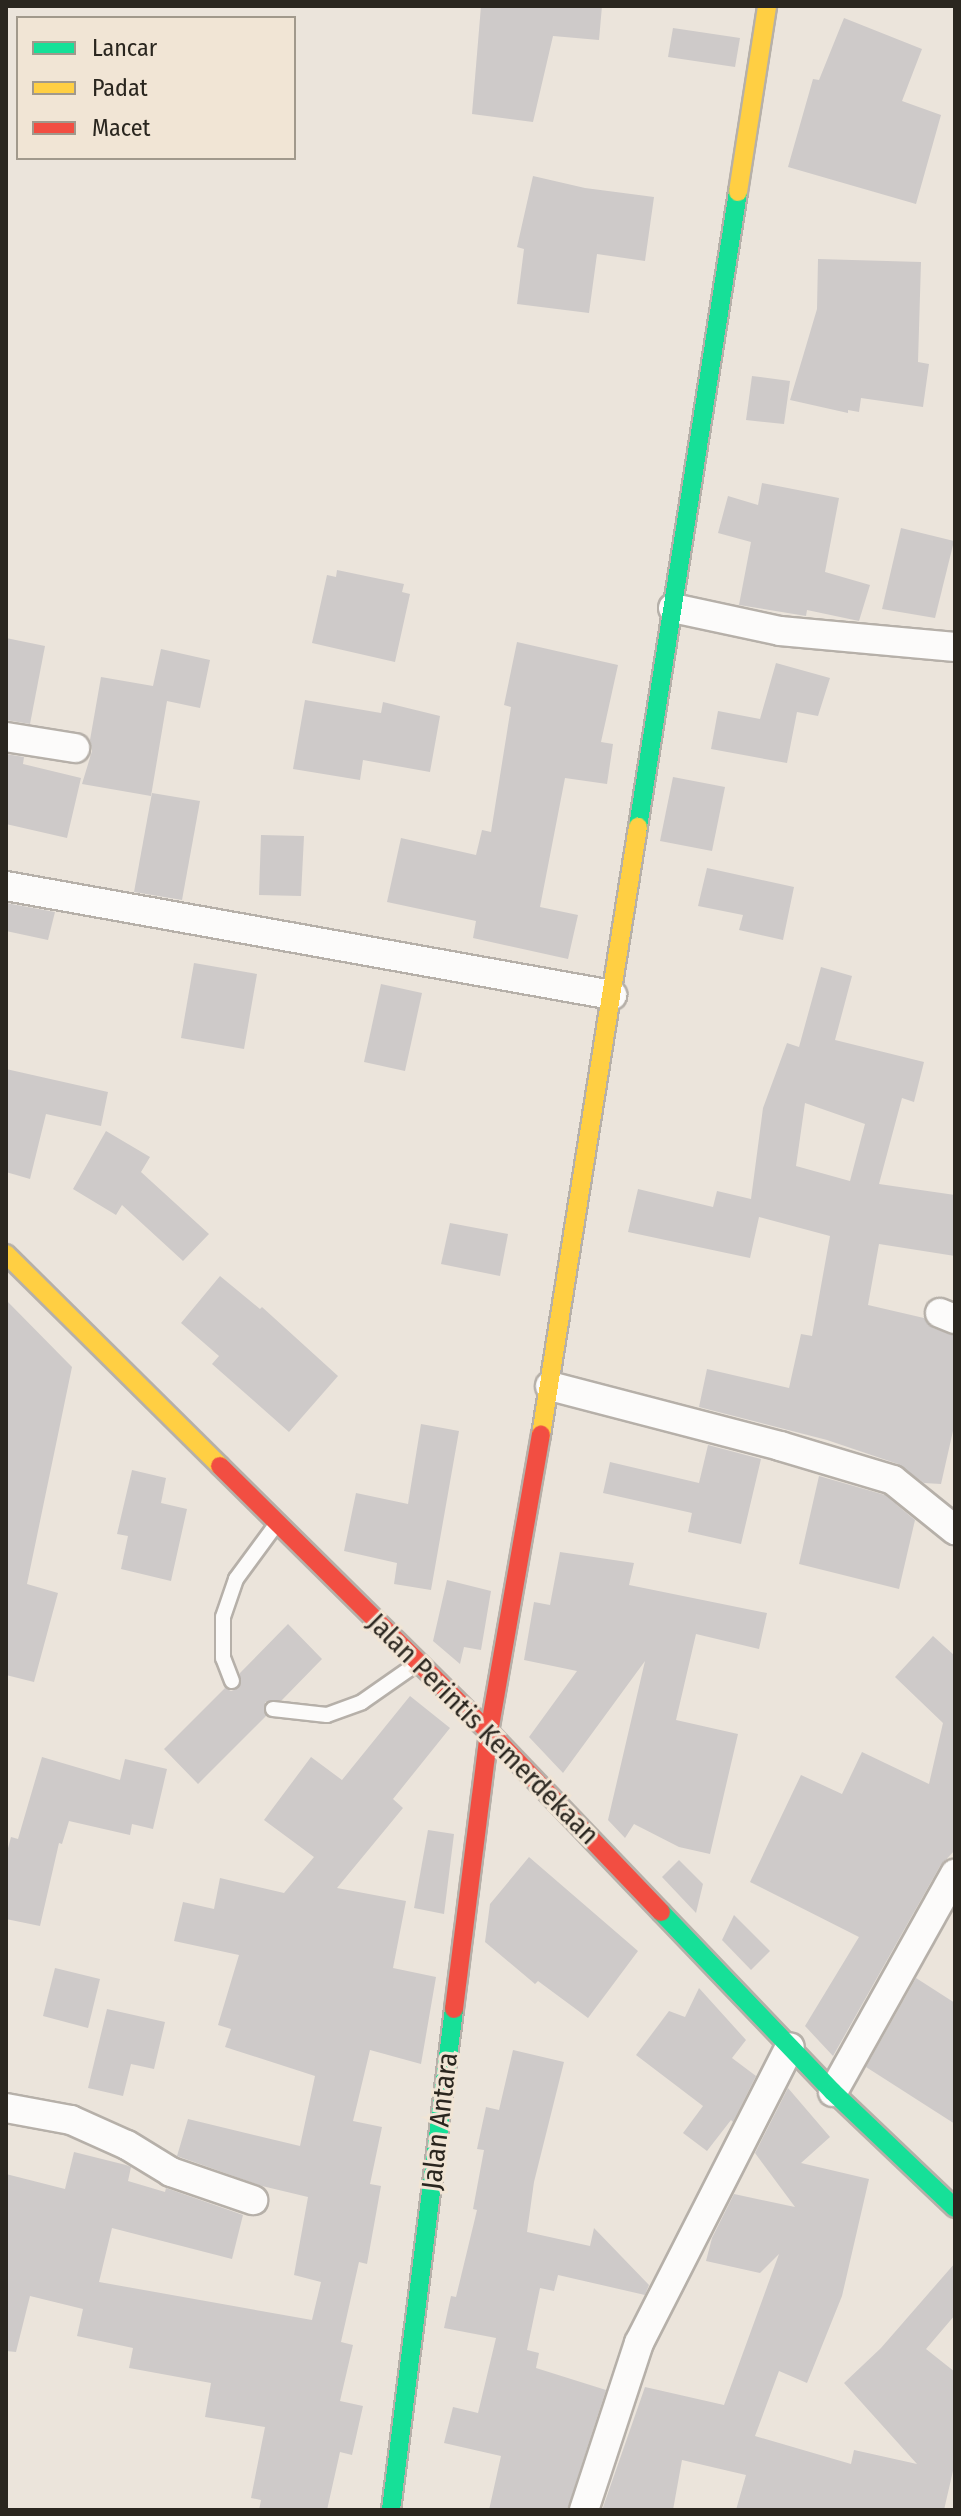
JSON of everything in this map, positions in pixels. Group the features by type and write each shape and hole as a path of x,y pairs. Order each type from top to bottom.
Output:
{"street":[{"name":"Jalan Antara","path":"391,2510 489,1732 550,1386 767,6"},
{"path":"673,608 780,631 955,647"},
{"path":"6,737 75,748"},
{"path":"6,886 612,995"},
{"name":"Jalan Perintis Kemerdekaan","path":"6,1254 489,1732 833,2092 955,2208"},
{"path":"550,1386 780,1446 893,1480 955,1530"},
{"path":"833,2092 955,1874"},
{"path":"584,2510 639,2343 790,2047"},
{"path":"6,2108 71,2120 127,2145 171,2172 253,2200"}],"lane":[{"path":"232,1681 223,1658 223,1617 236,1579 277,1523"},
{"path":"273,1709 327,1715 362,1702 418,1662"}],"building":[{"path":"481,6 602,6 599,40 553,36 533,122 472,114"},
{"path":"844,18 922,49 902,101 941,115 916,204 788,167 813,79 819,80"},
{"path":"673,28 740,38 735,67 668,57"},
{"path":"533,176 585,188 654,197 645,261 597,254 589,313 517,304 524,249 517,247"},
{"path":"818,259 921,262 918,362 929,364 923,407 861,398 859,412 848,410 848,413 790,400 817,309"},
{"path":"752,376 790,381 784,424 746,420"},
{"path":"762,483 839,498 825,572 870,585 859,621 807,610 806,616 739,605 751,542 718,533 728,496 758,505"},
{"path":"901,528 954,541 935,618 882,609"},
{"path":"337,570 404,584 402,592 410,594 395,662 312,643 327,575 336,577"},
{"path":"6,638 45,646 30,724 6,720"},
{"path":"517,642 618,665 601,742 613,744 607,784 565,778 540,907 578,915 568,959 473,938 476,921 387,902 401,838 476,855 482,830 491,832 511,707 504,705"},
{"path":"161,649 210,660 200,708 167,701 151,796 82,784 92,751 90,740 101,677 153,686"},
{"path":"776,663 830,678 818,716 797,712 787,763 711,749 718,711 760,719"},
{"path":"305,700 381,713 383,702 440,716 430,772 363,760 360,780 293,769"},
{"path":"6,754 24,757 23,764 81,778 67,838 6,824"},
{"path":"673,777 725,787 712,851 660,841"},
{"path":"152,793 200,801 182,900 134,892"},
{"path":"261,835 304,836 301,896 259,895"},
{"path":"707,868 794,887 783,940 739,930 743,915 698,906"},
{"path":"6,903 55,912 48,940 6,931"},
{"path":"194,963 257,974 244,1049 181,1038"},
{"path":"821,967 852,976 835,1040 924,1062 914,1102 902,1098 879,1184 955,1195 955,1256 879,1244 868,1305 924,1318 933,1328 955,1336 955,1422 941,1484 924,1483 898,1464 827,1440 699,1407 707,1369 789,1388 801,1334 812,1336 830,1236 759,1217 750,1258 628,1232 638,1189 713,1207 717,1191 751,1199 763,1108 787,1043 799,1047","holes":["805,1103 865,1124 850,1181 796,1166"]},
{"path":"381,984 422,993 405,1071 364,1062"},
{"path":"6,1069 108,1092 101,1126 46,1114 30,1179 6,1172"},
{"path":"106,1131 150,1157 141,1172 209,1234 183,1261 122,1205 116,1215 73,1189"},
{"path":"450,1223 508,1234 500,1276 441,1264"},
{"path":"220,1276 260,1309 262,1307 338,1376 289,1432 212,1364 219,1356 181,1323"},
{"path":"6,1300 72,1367 27,1584 58,1593 34,1682 6,1675"},
{"path":"421,1424 459,1431 431,1590 394,1584 397,1563 344,1551 356,1493 408,1504"},
{"path":"708,1445 761,1459 741,1544 688,1532 692,1513 603,1493 610,1462 699,1483"},
{"path":"132,1470 166,1478 161,1503 187,1509 171,1581 121,1569 128,1536 117,1534"},
{"path":"819,1476 885,1495 915,1520 899,1589 799,1564"},
{"path":"560,1552 634,1563 629,1585 767,1613 759,1649 696,1634 676,1720 738,1734 710,1854 679,1847 634,1824 625,1838 608,1820 645,1661 563,1773 529,1737 577,1671 524,1660 534,1602 550,1605"},
{"path":"447,1580 491,1591 481,1650 464,1647 460,1664 433,1641"},
{"path":"288,1624 322,1659 282,1700 265,1702 266,1716 198,1784 164,1749 225,1688 231,1691 239,1688 240,1673"},
{"path":"933,1636 955,1656 955,1850 940,1866 833,2056 805,2026 859,1937 750,1882 801,1775 842,1794 862,1752 929,1784 943,1723 895,1677"},
{"path":"410,1696 450,1728 393,1799 403,1808 337,1888 406,1901 393,1968 436,1977 421,2064 370,2050 353,2121 382,2127 370,2184 381,2186 367,2264 359,2262 341,2342 353,2345 340,2401 363,2406 352,2455 340,2452 327,2510 259,2510 261,2500 251,2498 265,2427 205,2417 211,2383 129,2368 133,2348 77,2336 83,2309 30,2296 16,2352 6,2351 6,2174 65,2189 74,2152 131,2167 128,2181 165,2192 166,2188 243,2215 232,2259 112,2228 99,2282 312,2320 321,2282 294,2275 308,2197 262,2186 177,2156 188,2119 300,2146 315,2076 225,2047 231,2029 218,2025 239,1955 174,1941 183,1902 214,1909 220,1878 284,1893 314,1857 264,1820 311,1757 342,1780"},
{"path":"42,1757 120,1780 125,1759 167,1769 153,1829 132,1824 130,1835 69,1821 62,1844 59,1843 40,1926 6,1919 6,1856 11,1837 18,1839"},
{"path":"428,1830 454,1834 444,1914 414,1908"},
{"path":"529,1857 638,1951 588,2018 538,1981 535,1984 485,1942 490,1904"},
{"path":"679,1860 703,1884 696,1913 662,1877"},
{"path":"734,1915 770,1951 751,1970 722,1940"},
{"path":"55,1968 100,1979 88,2028 43,2016"},
{"path":"916,1978 955,2003 955,2124 866,2067"},
{"path":"699,1988 746,2040 732,2058 756,2076 733,2122 731,2120 707,2151 683,2133 703,2106 636,2055 669,2011 685,2017"},
{"path":"107,2009 165,2022 154,2069 131,2064 123,2096 88,2088"},
{"path":"513,2050 564,2062 534,2182 527,2232 590,2246 594,2228 649,2285 645,2295 558,2275 554,2291 540,2288 527,2350 539,2353 536,2368 606,2390 567,2510 489,2510 501,2456 444,2443 453,2407 478,2413 496,2338 444,2328 451,2296 456,2297 477,2210 473,2209 484,2150 477,2149 486,2107 499,2110"},
{"path":"788,2088 830,2137 801,2163 869,2179 842,2296 807,2383 779,2371 755,2436 851,2464 854,2450 917,2464 844,2383 881,2348 955,2263 955,2315 926,2349 955,2372 955,2462 944,2510 736,2510 746,2475 682,2460 673,2510 602,2510 645,2387 724,2405 779,2254 760,2273 706,2261 712,2238 734,2194 795,2207 755,2153"}],"traffic: fast":[{"path":"638,827 738,192"},
{"path":"661,1912 833,2092 955,2208"},
{"path":"391,2510 454,2009"}],"traffic: slow":[{"path":"738,192 767,6"},
{"path":"541,1435 638,827"},
{"path":"6,1254 220,1466"}],"traffic: jam":[{"path":"454,2009 489,1732 541,1435"},
{"path":"220,1466 489,1732 661,1912"}]}
